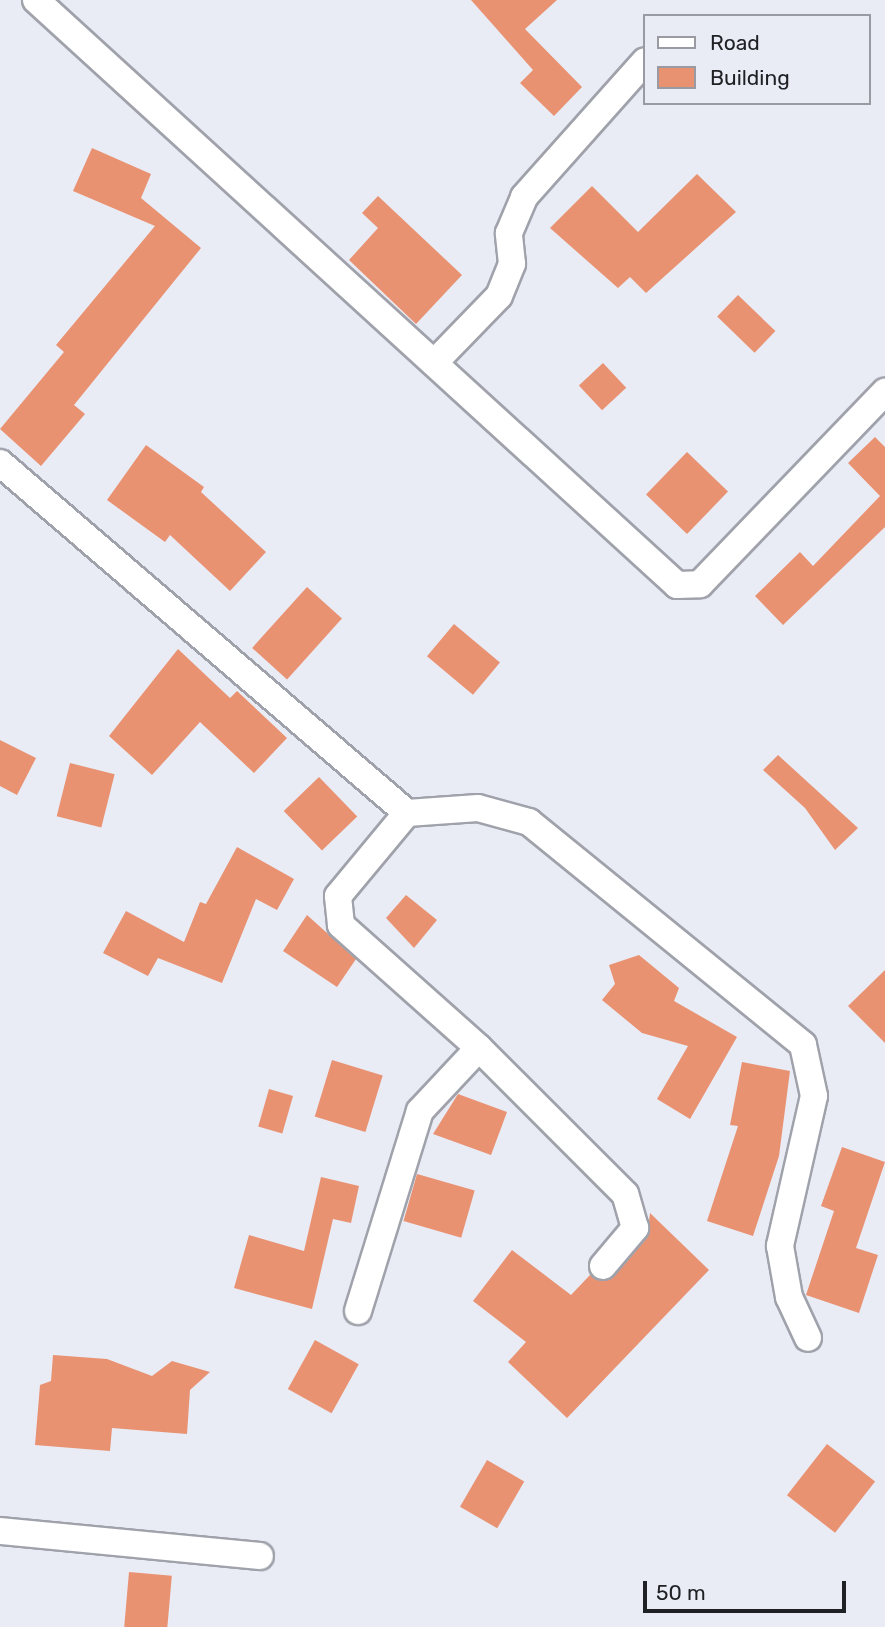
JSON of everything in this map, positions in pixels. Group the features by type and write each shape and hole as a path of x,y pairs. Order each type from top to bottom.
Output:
{"street":[{"path":"36,0 434,363 687,588 700,584 885,392"},
{"path":"434,363 499,296 512,264 509,233 524,197 644,62"},
{"path":"0,463 407,813 478,808 529,822 803,1045 814,1096 780,1246 789,1297 808,1338"},
{"path":"407,813 334,908 341,925 479,1048 634,1209 635,1228 603,1266"},
{"path":"358,1311 420,1111 479,1048"},
{"path":"0,1531 260,1556"}],"building":[{"path":"471,0 557,0 525,29 582,87 554,116 520,83 533,70"},
{"path":"92,148 151,174 141,198 201,248 74,405 85,414 41,466 0,429 64,352 56,345 155,226 73,191"},
{"path":"697,174 736,212 646,293 630,277 618,288 550,228 592,186 638,232"},
{"path":"378,196 462,275 416,324 349,260 378,228 362,213"},
{"path":"738,295 775,331 755,353 717,317"},
{"path":"603,363 626,388 602,410 579,386"},
{"path":"875,437 885,447 885,527 783,625 755,596 800,552 813,566 880,496 848,463"},
{"path":"146,445 204,487 201,492 266,552 230,591 170,535 165,542 107,500"},
{"path":"687,452 728,492 687,534 646,494"},
{"path":"307,587 342,618 287,679 252,648"},
{"path":"454,624 500,663 473,695 427,656"},
{"path":"178,649 230,698 237,691 287,738 254,773 200,722 152,775 109,736"},
{"path":"0,740 36,758 17,795 0,786"},
{"path":"778,755 858,828 835,850 805,808 763,770"},
{"path":"70,763 115,774 101,827 57,816"},
{"path":"319,777 357,817 322,851 284,811"},
{"path":"237,847 294,879 277,910 256,899 222,983 158,958 148,976 103,953 126,911 184,942 200,902 206,904"},
{"path":"406,895 437,920 414,948 386,918"},
{"path":"307,915 356,959 337,987 283,951"},
{"path":"639,955 679,988 674,1001 737,1037 690,1119 657,1099 688,1046 642,1033 602,1000 615,984 609,965"},
{"path":"885,970 885,1043 848,1006"},
{"path":"332,1060 383,1075 365,1132 315,1116"},
{"path":"742,1062 790,1071 779,1156 753,1236 707,1221 738,1126 730,1125"},
{"path":"269,1089 293,1096 282,1133 258,1126"},
{"path":"458,1094 507,1112 491,1155 433,1134"},
{"path":"842,1147 885,1162 856,1248 878,1255 859,1313 806,1295 834,1211 821,1206"},
{"path":"417,1174 475,1191 461,1238 403,1221"},
{"path":"321,1177 359,1186 351,1223 333,1219 312,1309 234,1288 249,1235 304,1251"},
{"path":"650,1213 709,1270 567,1418 508,1362 526,1342 473,1301 512,1250 571,1295 590,1275 609,1280 647,1238"},
{"path":"315,1340 359,1364 332,1413 288,1389"},
{"path":"53,1355 107,1359 152,1376 172,1361 210,1372 190,1390 187,1434 112,1428 110,1451 35,1445 40,1385 51,1381"},
{"path":"827,1444 875,1482 835,1533 787,1495"},
{"path":"487,1460 524,1482 497,1528 460,1507"},
{"path":"129,1572 172,1576 167,1627 124,1627"}]}
